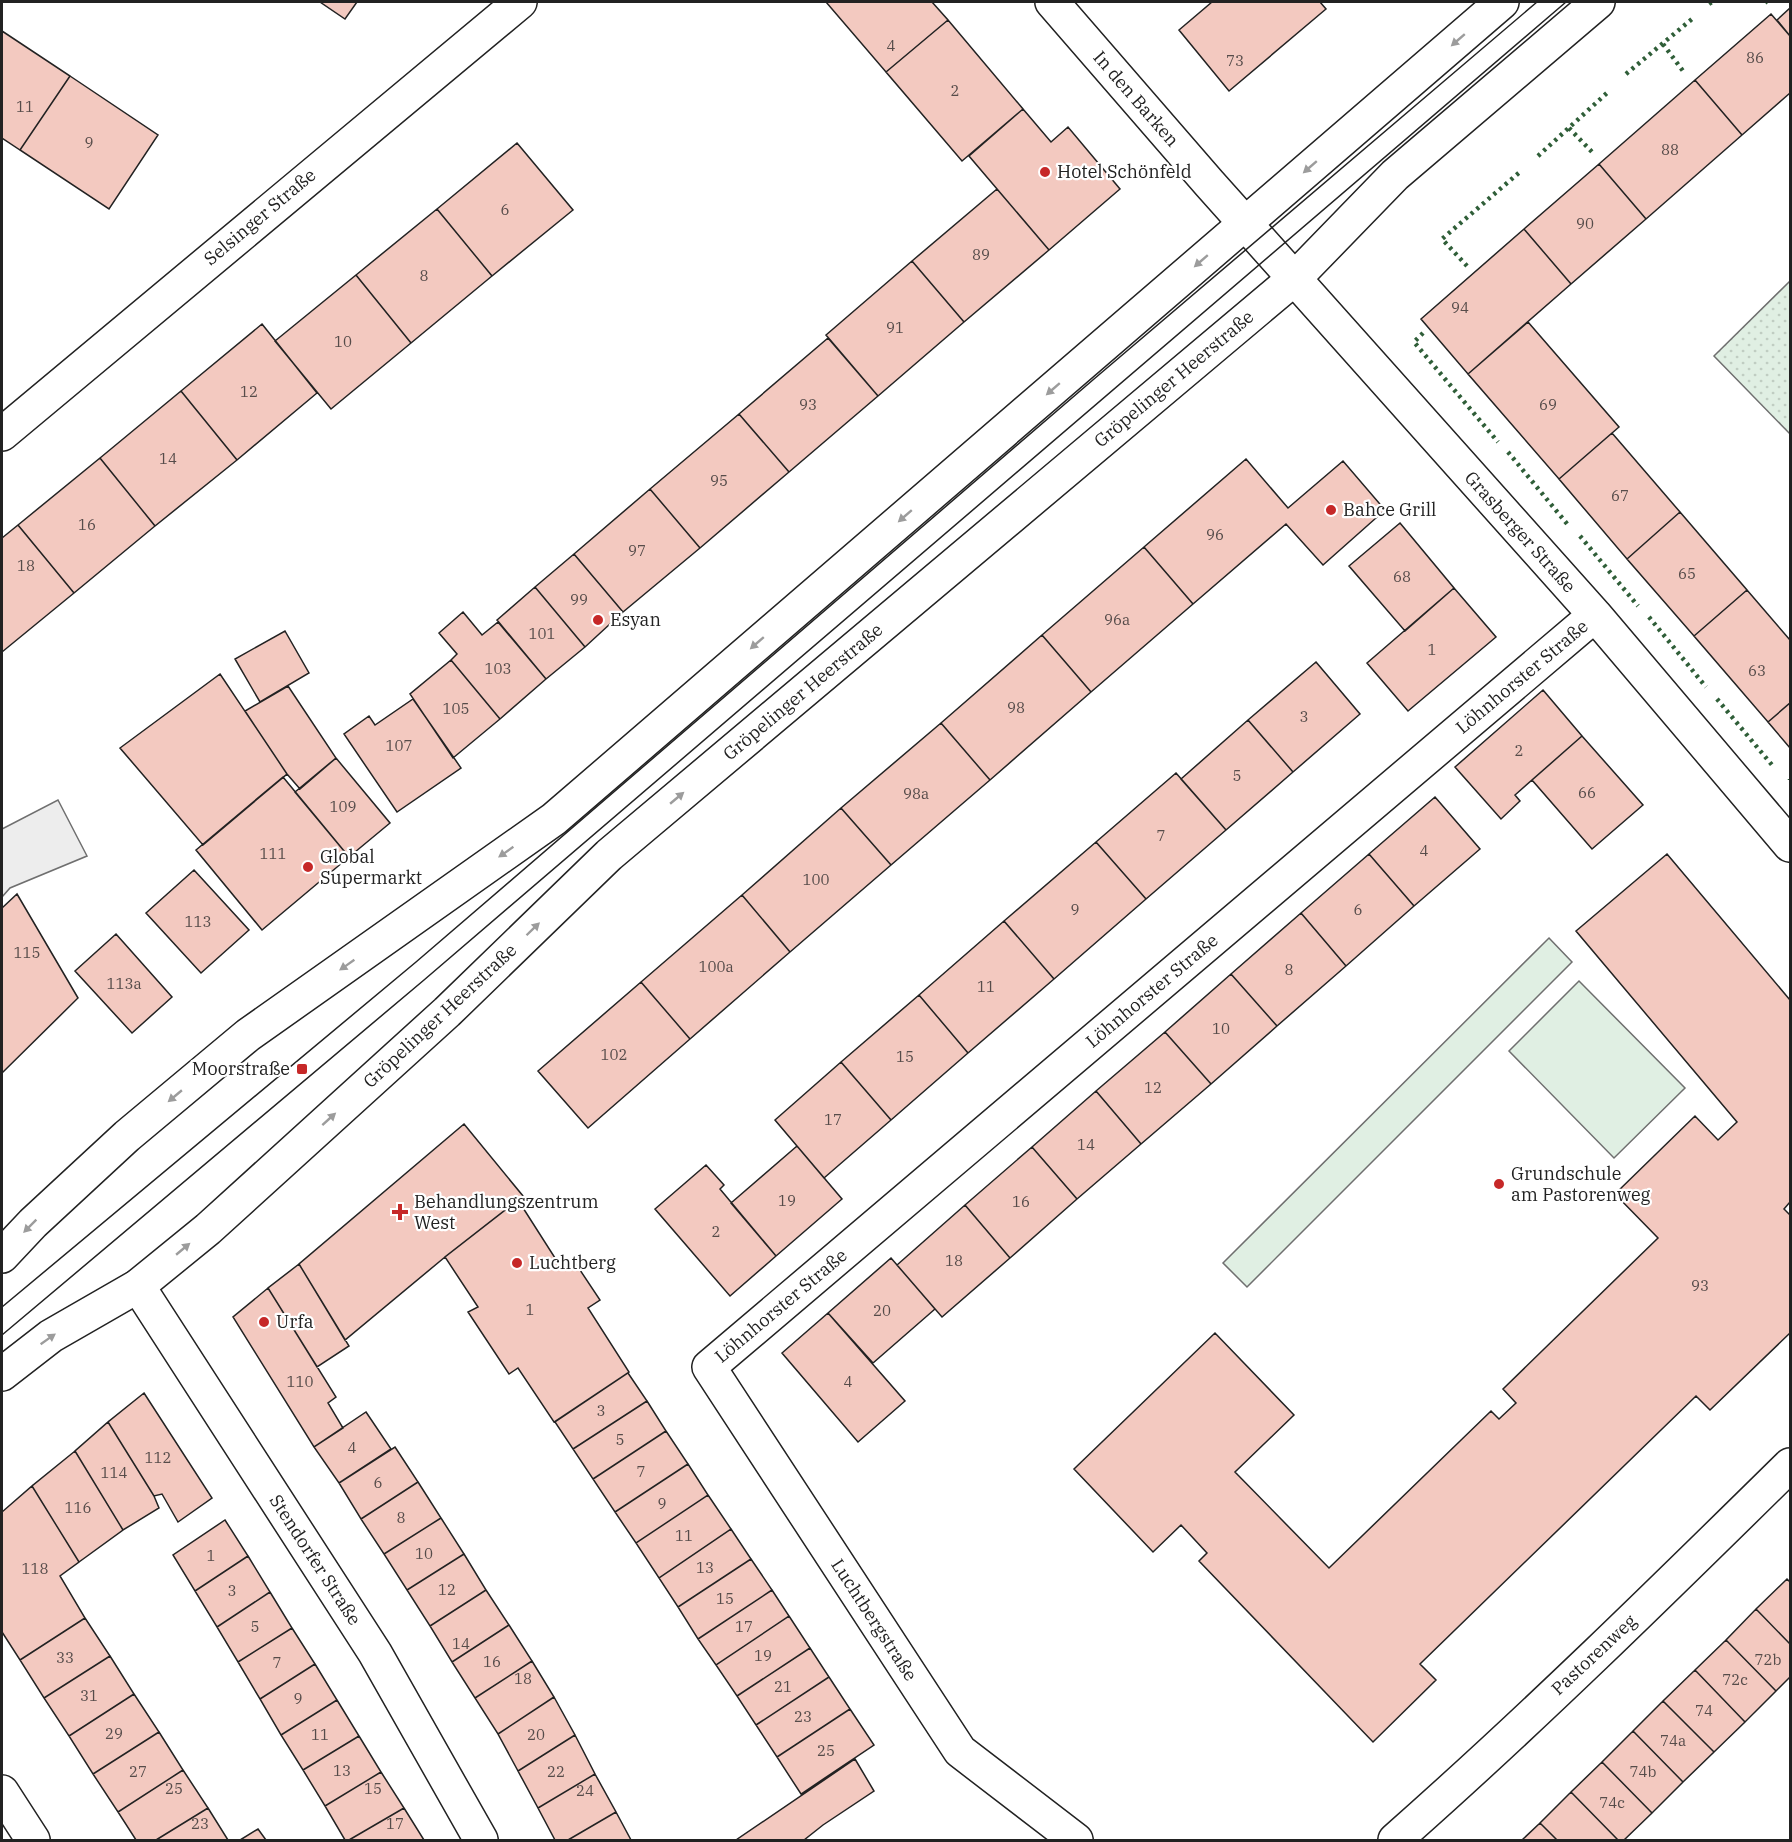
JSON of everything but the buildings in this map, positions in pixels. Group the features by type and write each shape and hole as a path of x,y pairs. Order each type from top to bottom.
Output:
{"street":[{"name":"Selsinger Straße","path":"2,434 520,2"},
{"name":"In den Barken","path":"1052,2 1245,223"},
{"path":"2,1256 33,1223 127,1136 248,1035 554,819 1502,2"},
{"name":"Gröpelinger Heerstraße","path":"2,1374 51,1336 138,1286 208,1229 447,1012 609,855 1295,278 1395,175 1599,2"},
{"name":"Grasberger Straße","path":"1245,223 1595,615 1791,845"},
{"name":"Löhnhorster Straße","path":"709,1367 1595,615"},
{"name":"Stendorfer Straße","path":"138,1286 375,1653 482,1840"},
{"name":"Luchtbergstraße","path":"709,1367 960,1751 1076,1840"},
{"name":"Pastorenweg","path":"1395,1840 1452,1790 1659,1594 1791,1465"},
{"path":"2,1792 33,1840"}],"green space":[{"path":"1790,281 1790,434 1714,356"},
{"path":"1549,938 1572,962 1247,1287 1223,1263"},
{"path":"1579,981 1685,1088 1614,1158 1509,1051"}],"shaded area":[{"path":"58,800 87,856 10,888 2,897 2,829"}],"tram line":[{"path":"2,1307 416,962 1094,379 1537,2"},
{"path":"2,1335 424,980 1566,2"}],"hedge":[{"path":"1626,74 1692,19"},
{"path":"1663,44 1683,71"},
{"path":"1538,156 1608,92"},
{"path":"1569,128 1593,153"},
{"path":"1467,266 1442,239 1521,171"},
{"path":"1423,333 1414,342 1498,442"},
{"path":"1508,452 1568,525"},
{"path":"1580,536 1638,606"},
{"path":"1649,617 1706,687"},
{"path":"1717,699 1772,765"}],"place":[{"name":"Hotel Schönfeld","path":"1045,172"},
{"name":"Bahce Grill","path":"1331,510"},
{"name":"Esyan","path":"598,620"},
{"name":"Global Supermarkt","path":"308,867"},
{"name":"Moorstraße","path":"302,1069"},
{"name":"Grundschule am Pastorenweg","path":"1499,1184"},
{"name":"Behandlungszentrum West","path":"400,1212"},
{"name":"Luchtberg","path":"517,1263"},
{"name":"Urfa","path":"264,1322"}]}
